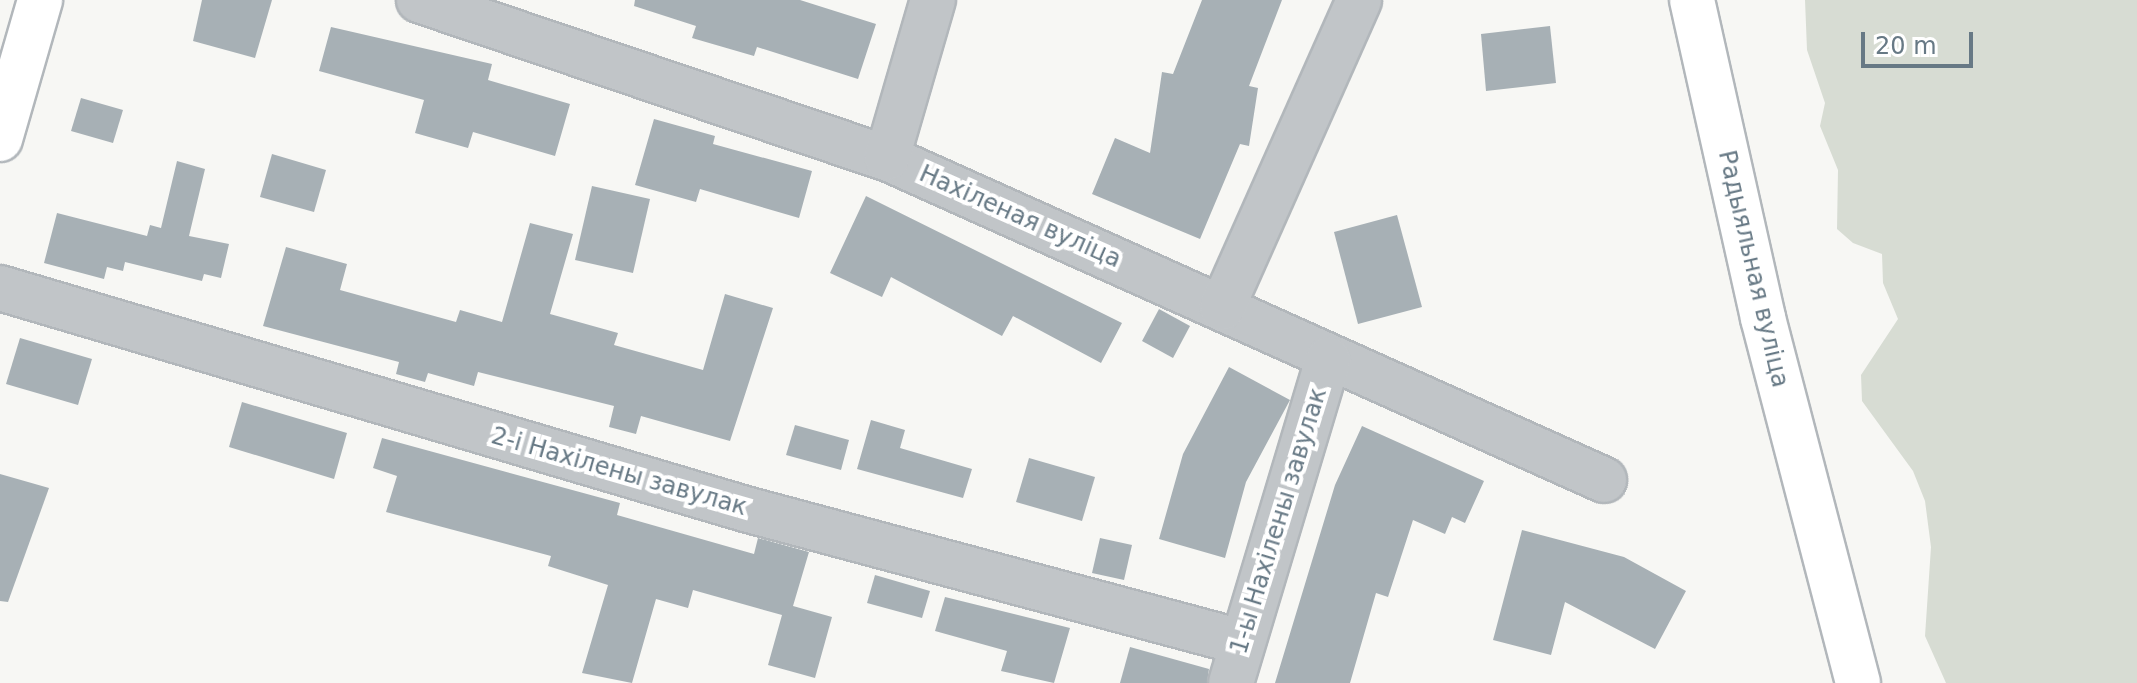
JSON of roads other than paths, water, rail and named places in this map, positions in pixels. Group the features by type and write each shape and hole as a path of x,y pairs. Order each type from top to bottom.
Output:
{"main road":[{"path":"0,139 40,0"},
{"name":"Радыяльная вуліца","path":"1692,0 1818,537 1858,683"},
{"name":"Радыяльная вуліца","path":"1818,537 1826,683"}],"street":[{"name":"Нахіленая вуліца","path":"419,0 887,158 1222,308 1328,359 1604,480"},
{"path":"887,158 933,0"},
{"path":"1222,308 1359,0"},
{"name":"2-і Нахілены завулак","path":"0,288 745,509 1236,662"},
{"name":"1-ы Нахілены завулак","path":"1236,662 1328,359"}]}
